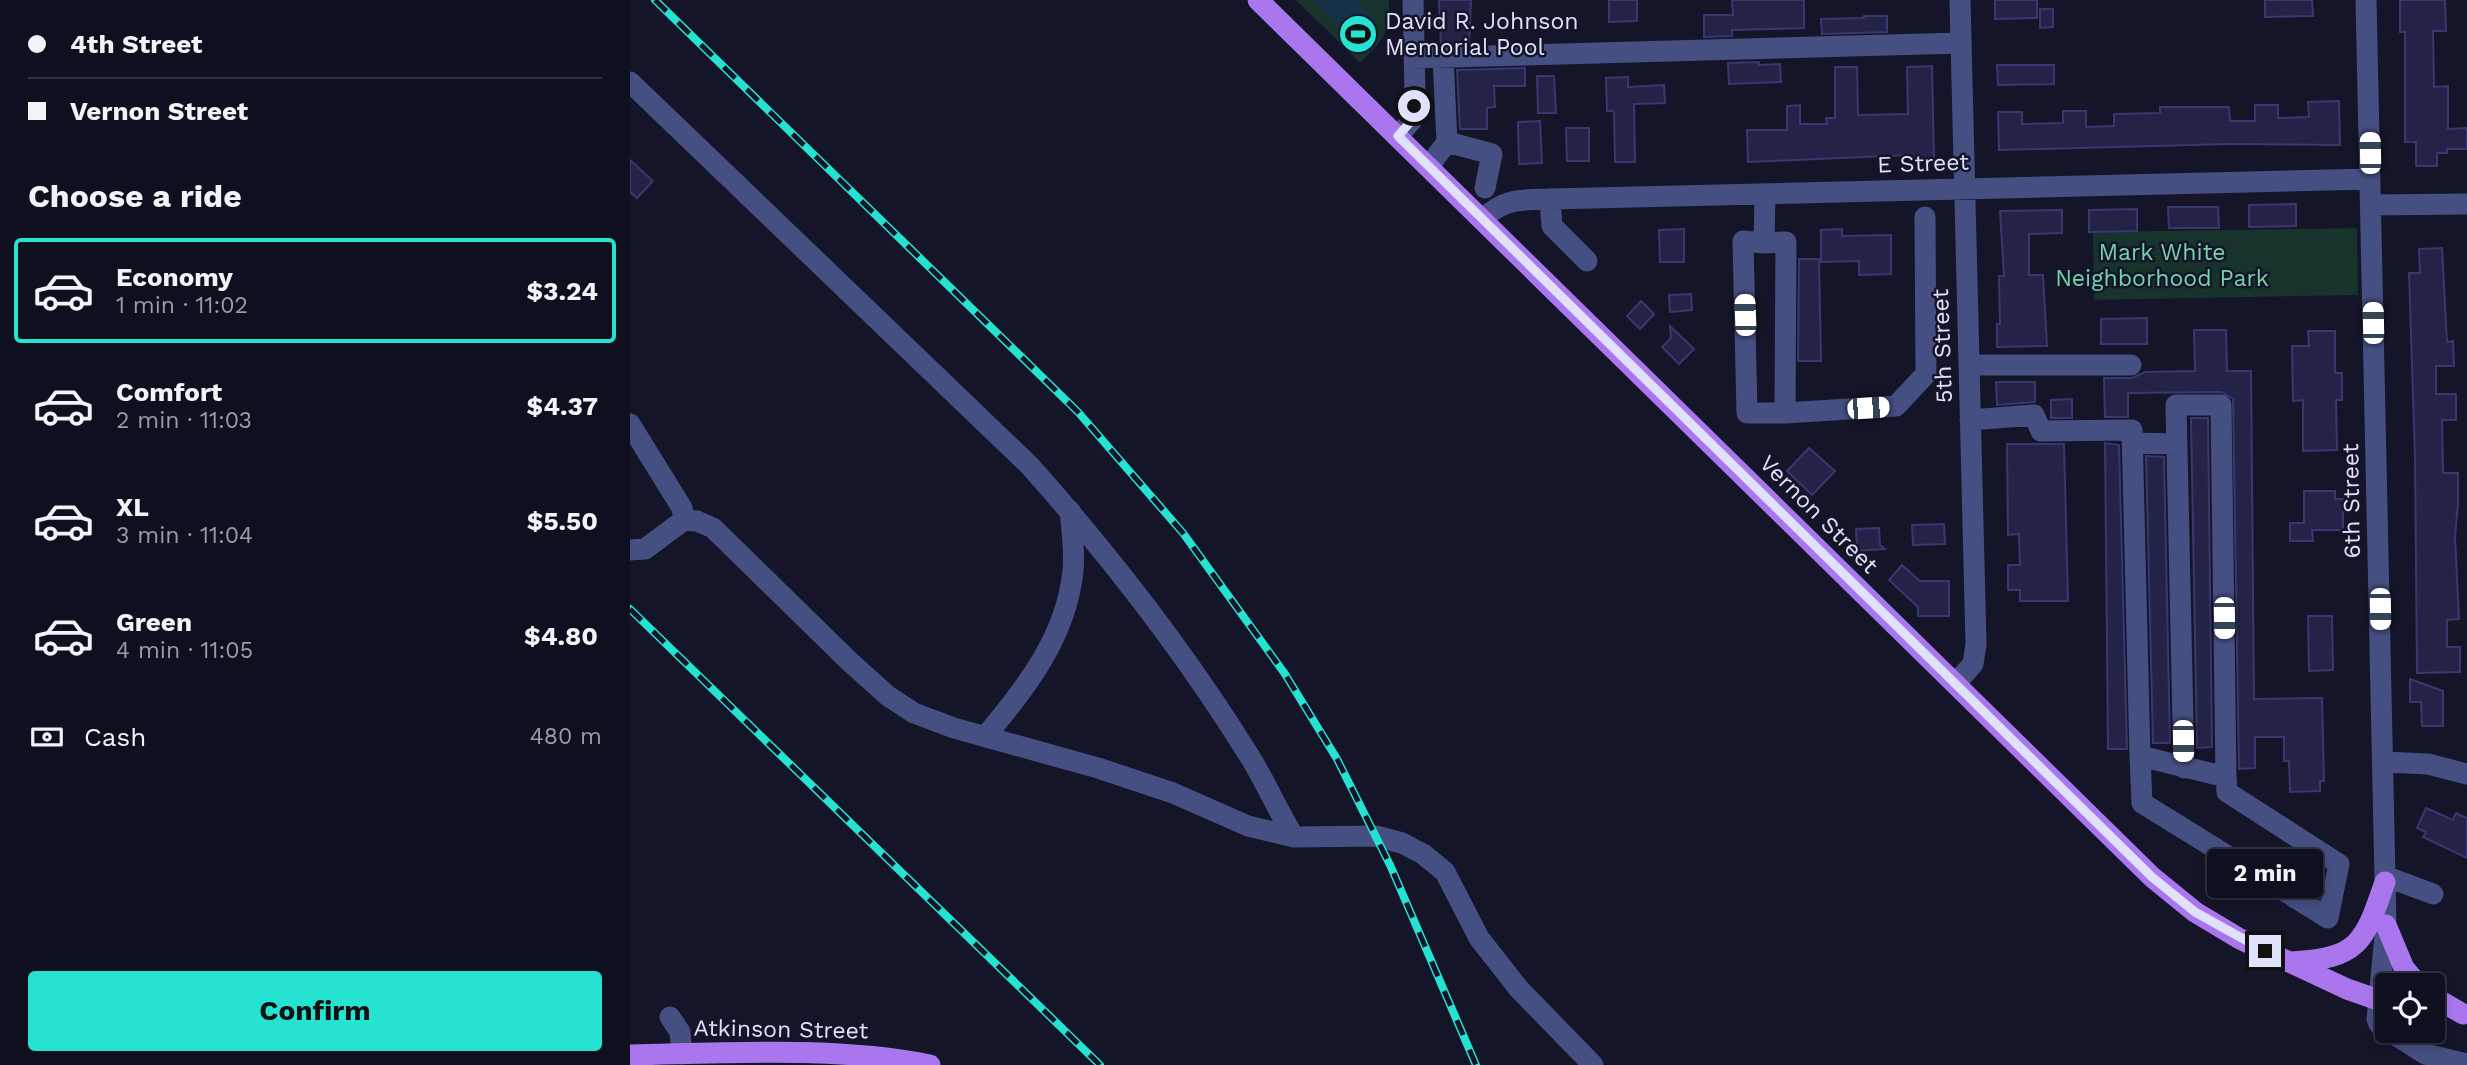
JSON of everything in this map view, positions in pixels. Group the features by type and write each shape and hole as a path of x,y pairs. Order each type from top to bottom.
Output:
{"main road":[{"name":"Vernon Street","path":"1258,0 2152,877 2195,912 2240,940 2375,999"},
{"path":"2289,962 2324,959 2351,950 2369,925 2385,879"},
{"path":"2386,925 2408,973"},
{"path":"2445,1003 2465,1014"},
{"path":"2445,1013 2465,1014"},
{"name":"Atkinson Street","path":"630,1055 850,1055 930,1065"}],"street":[{"path":"1398,136 1412,120 1413,0"},
{"name":"5th Street","path":"1955,684 1973,664 1976,644 1960,0"},
{"name":"6th Street","path":"2366,0 2383,762 2386,925 2384,973"},
{"path":"1414,58 1961,43"},
{"path":"1429,166 1447,142 1443,57"},
{"path":"630,82 1030,466 1070,511 1161,626 1250,756 1294,837"},
{"path":"1447,142 1492,154 1485,188"},
{"name":"E Street","path":"1483,219 1496,206 1505,202 1550,199 2370,179"},
{"path":"1764,243 1765,194"},
{"path":"1550,199 1552,226 1587,261"},
{"path":"2371,205 2467,204"},
{"path":"1785,413 1786,242 1742,241 1747,413 1785,413 1896,406 1927,374 1925,217"},
{"path":"1969,365 2131,366"},
{"path":"1970,420 2034,415 2041,431 2132,430 2142,803 2329,918 2339,864 2227,792 2221,405 2176,405 2184,768"},
{"path":"630,424 682,508 684,520"},
{"path":"2132,443 2177,444"},
{"path":"985,737 1038,668 1058,631 1070,591 1073,569 1070,511"},
{"path":"630,550 645,549 684,520 697,521 713,528 888,696 914,713 1173,793 1248,826 1294,837 1376,836 1402,843 1423,854 1445,872 1479,938 1519,989 1593,1065"},
{"path":"2140,756 2226,778"},
{"path":"2383,762 2428,764 2467,774"},
{"path":"2385,879 2434,894"},
{"path":"670,1017 680,1032 682,1054"},
{"path":"2408,1043 2425,1054 2446,1062 2467,1064"}],"green space":[{"name":"David R. Johnson Memorial Pool","path":"1296,0 1389,0 1387,29 1360,63"},
{"name":"Mark White Neighborhood Park","path":"2357,228 2358,295 2094,300 2093,232"}],"water":[{"path":"1313,0 1356,0 1375,19 1354,41"}],"building":[{"path":"1439,0 1471,0 1469,43 1441,44"},
{"path":"1609,0 1637,0 1637,21 1609,22"},
{"path":"1732,0 1804,0 1804,28 1732,30 1732,36 1704,37 1704,15 1733,15"},
{"path":"1995,0 2037,0 2037,18 1995,19"},
{"path":"2265,0 2312,0 2313,16 2265,17"},
{"path":"2400,0 2445,0 2446,31 2433,31 2434,87 2448,86 2448,129 2467,128 2467,149 2447,149 2447,153 2437,153 2437,166 2416,166 2416,142 2405,142 2405,32 2400,32"},
{"path":"2040,9 2053,9 2053,27 2040,28"},
{"path":"1887,16 1887,32 1822,34 1821,19"},
{"path":"1759,62 1759,65 1780,64 1781,82 1729,84 1728,63"},
{"path":"1997,65 2054,65 2054,84 1998,85"},
{"path":"1932,66 1934,160 1909,161 1909,155 1748,162 1747,130 1787,130 1787,106 1800,105 1800,124 1827,124 1826,118 1835,118 1835,67 1857,67 1858,115 1908,114 1907,67"},
{"path":"1525,68 1525,86 1494,86 1495,107 1487,108 1487,129 1460,129 1457,70"},
{"path":"1537,76 1554,76 1556,113 1538,113"},
{"path":"1628,77 1628,87 1664,85 1665,103 1634,104 1635,162 1615,162 1614,111 1607,111 1606,78"},
{"path":"2339,101 2340,145 2230,144 1999,150 1998,112 2022,112 2022,124 2063,123 2063,111 2086,111 2086,127 2114,126 2114,114 2160,113 2160,107 2229,107 2230,121 2255,121 2255,105 2278,105 2278,118 2309,117 2308,102"},
{"path":"1540,121 1542,163 1519,164 1518,122"},
{"path":"1566,128 1589,128 1589,161 1567,161"},
{"path":"630,160 653,181 637,198 630,192"},
{"path":"2296,204 2296,226 2249,227 2249,205"},
{"path":"2168,207 2218,207 2219,228 2169,228"},
{"path":"2137,209 2137,231 2089,232 2089,210"},
{"path":"2062,210 2062,233 2029,234 2029,275 2043,275 2047,346 1997,347 1997,324 2000,324 1999,276 2004,276 2000,211"},
{"path":"1684,229 1684,262 1660,262 1659,230"},
{"path":"1842,229 1842,236 1891,235 1891,274 1859,275 1859,261 1821,262 1821,230"},
{"path":"2442,248 2447,342 2453,341 2454,366 2436,366 2436,394 2456,394 2456,420 2442,420 2443,473 2458,473 2455,537 2459,619 2447,620 2447,647 2460,647 2460,672 2417,673 2415,456 2409,273 2420,273 2419,249"},
{"path":"1799,259 1819,259 1821,361 1798,361"},
{"path":"1691,294 1692,310 1670,312 1669,295"},
{"path":"1641,301 1654,314 1640,329 1627,316"},
{"path":"2147,318 2147,344 2101,344 2101,319"},
{"path":"1670,326 1694,349 1679,364 1662,347 1671,338"},
{"path":"2194,330 2226,330 2227,371 2251,371 2254,699 2322,698 2324,781 2320,781 2320,791 2290,792 2289,761 2284,761 2284,737 2255,737 2255,768 2239,769 2233,399 2221,392 2128,393 2128,417 2105,417 2104,378 2132,378 2145,372 2195,371"},
{"path":"2308,331 2335,331 2335,373 2342,373 2342,400 2336,400 2337,450 2303,451 2303,400 2293,401 2292,346 2309,346"},
{"path":"1996,382 2035,382 2035,402 1997,405"},
{"path":"2072,399 2072,418 2051,418 2051,400"},
{"path":"2191,418 2208,418 2212,747 2197,748"},
{"path":"2105,443 2119,445 2127,749 2108,749"},
{"path":"2007,444 2064,444 2068,601 2020,601 2020,590 2008,590 2008,565 2020,565 2019,534 2008,535"},
{"path":"1809,448 1835,471 1812,495 1787,471"},
{"path":"2146,456 2164,457 2170,743 2153,743"},
{"path":"2304,491 2335,491 2335,499 2343,499 2343,530 2312,530 2313,541 2290,541 2290,523 2304,523"},
{"path":"1944,524 1945,544 1913,545 1912,525"},
{"path":"1879,528 1880,545 1885,549 1857,551 1856,529"},
{"path":"1902,565 1920,581 1949,581 1949,616 1918,616 1918,607 1889,580"},
{"path":"2308,616 2332,616 2333,670 2309,671"},
{"path":"2410,679 2443,691 2443,726 2422,726 2421,702 2410,702"},
{"path":"2426,808 2453,820 2456,813 2467,818 2467,858 2423,837 2426,832 2417,828"}],"railway":[{"path":"655,0 1078,412 1183,533 1285,674 1337,759 1391,867 1476,1065"},
{"path":"630,609 1100,1065"}],"place":[{"name":"David R. Johnson Memorial Pool","path":"1358,34"}],"route":[{"path":"1414,106 1412,120 1398,136 2152,877 2195,912 2240,940 2265,951"}]}
